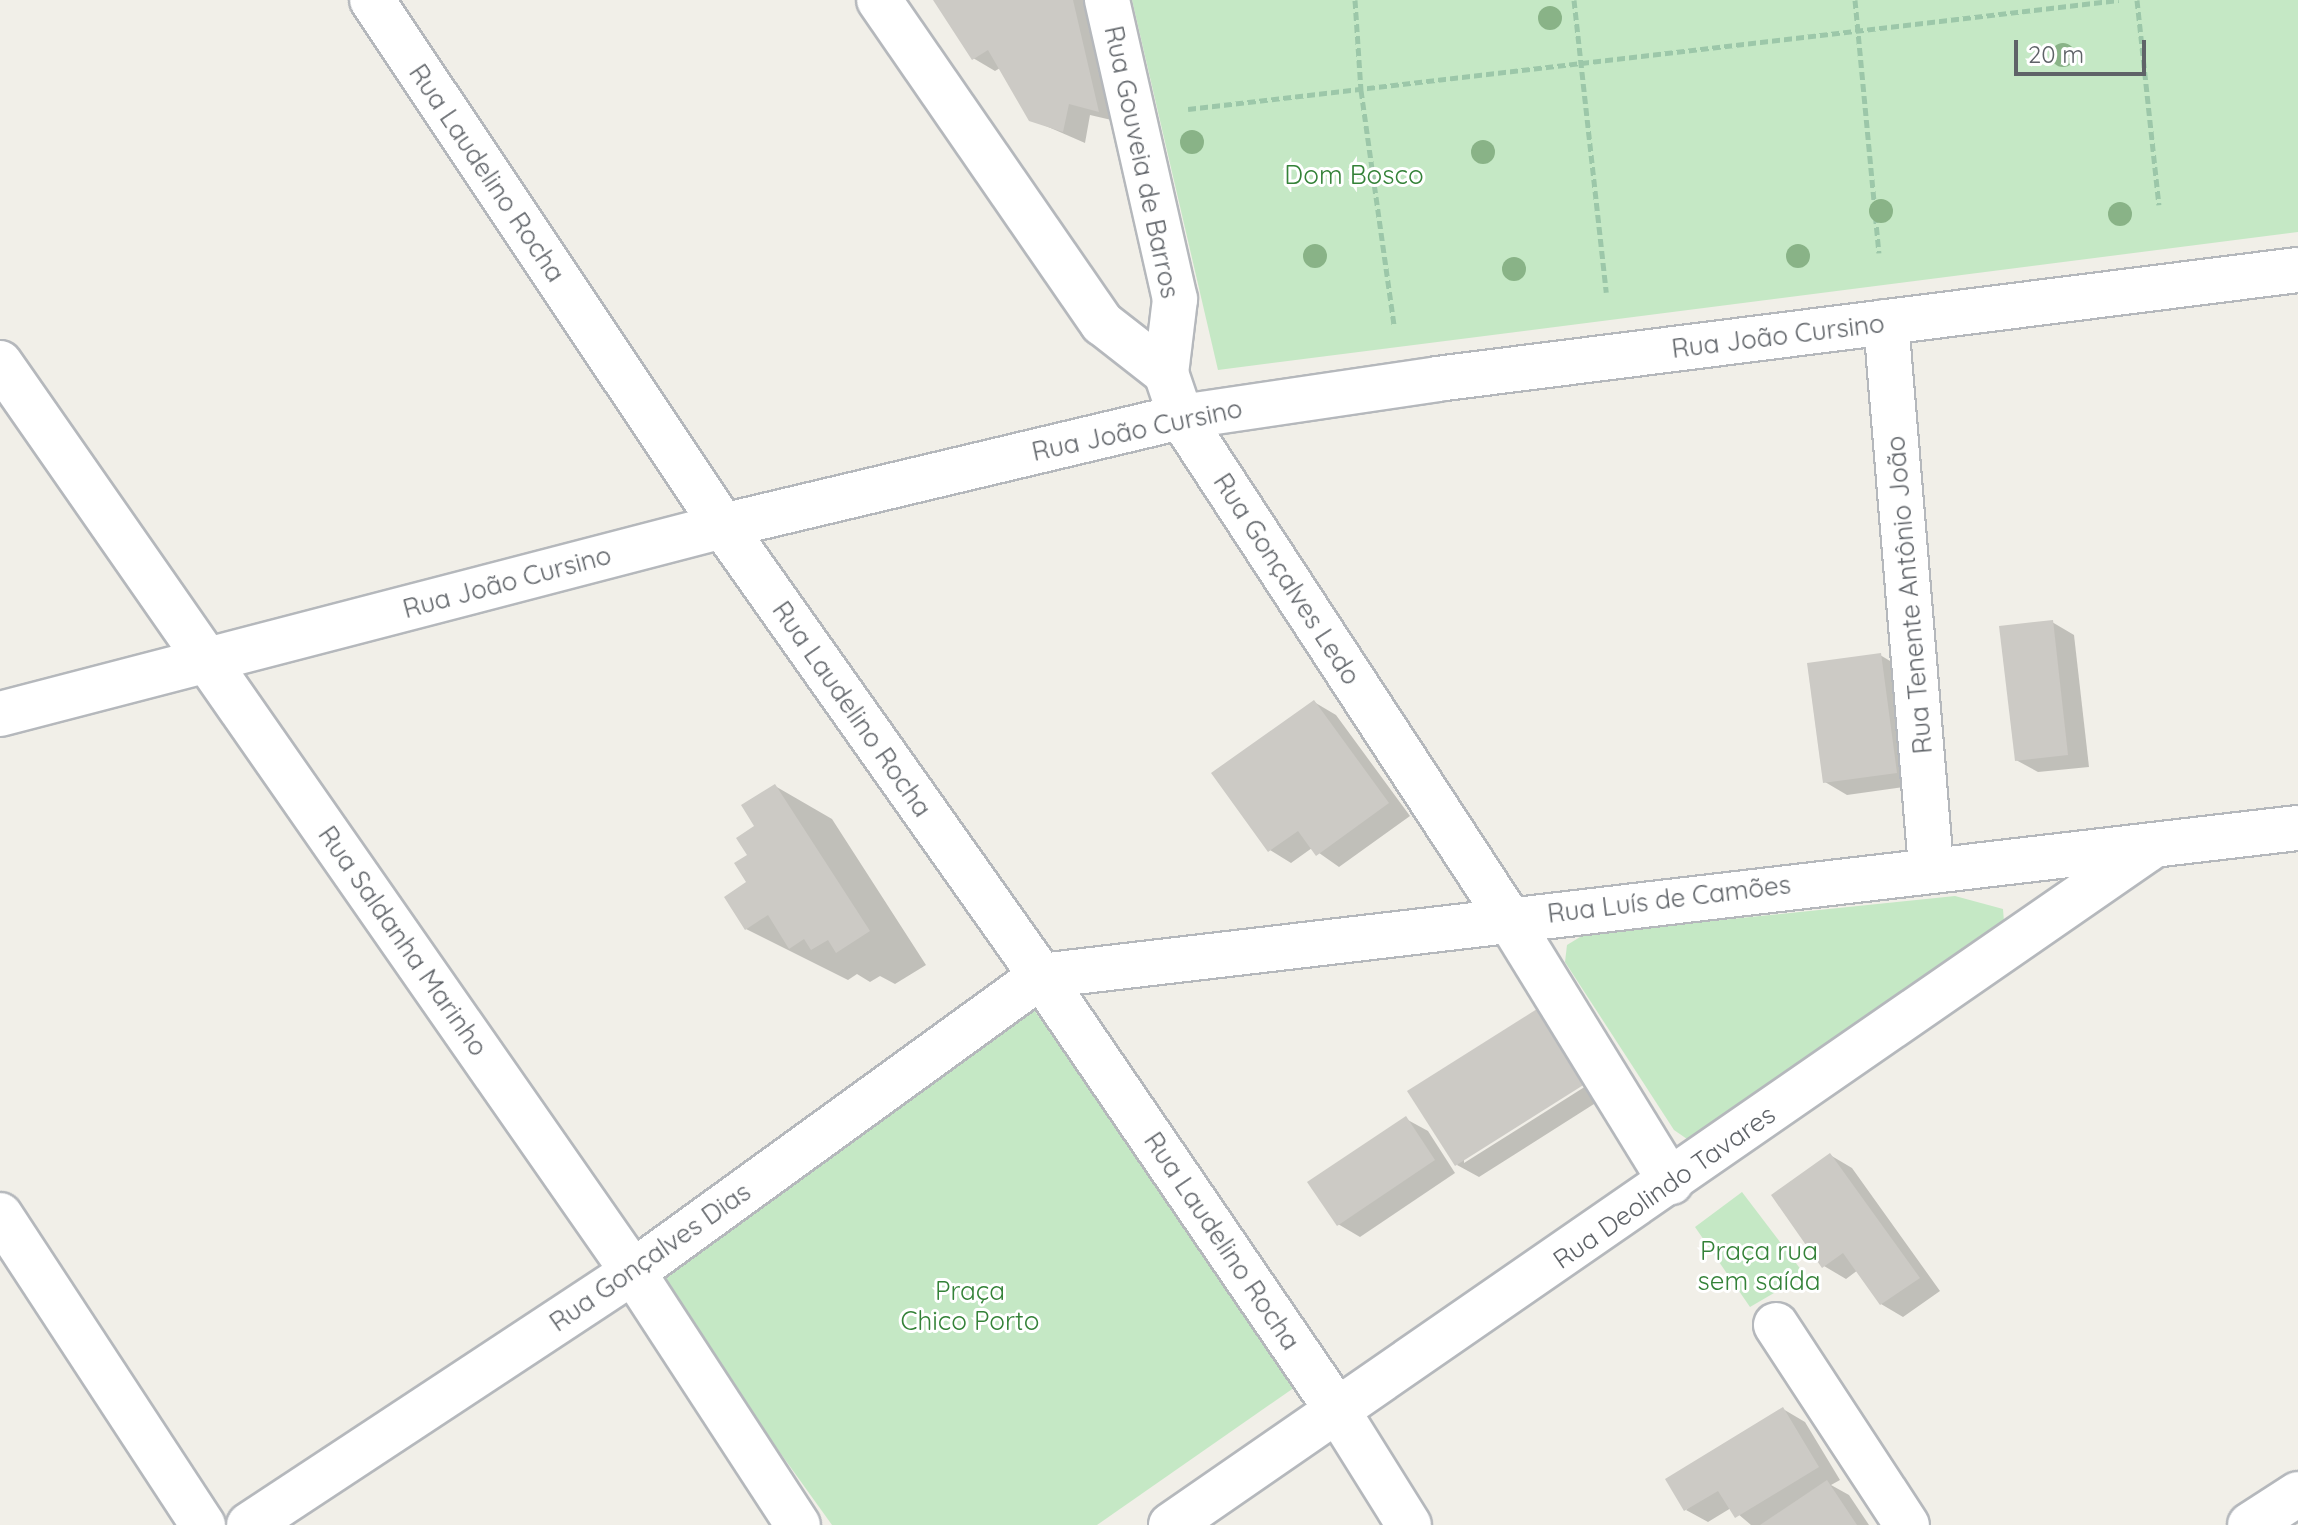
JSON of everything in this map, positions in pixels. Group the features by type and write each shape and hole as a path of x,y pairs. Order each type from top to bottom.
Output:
{"street":[{"name":"Rua Laudelino Rocha","path":"372,0 723,526 1041,976 1339,1413 1409,1525"},
{"path":"879,0 1102,323 1166,373"},
{"name":"Rua Gouveia de Barros","path":"1107,0 1175,299 1166,373"},
{"name":"Rua João Cursino","path":"0,714 723,526 1181,417 2298,270"},
{"name":"Rua Tenente Antônio João","path":"1886,322 1931,867"},
{"name":"Rua Saldanha Marinho","path":"0,363 633,1272 798,1525"},
{"name":"Rua Gonçalves Ledo","path":"1166,373 1181,417 1509,919 1671,1182"},
{"name":"Rua Luís de Camões","path":"1041,976 1931,867 2298,828"},
{"name":"Rua Deolindo Tavares","path":"1171,1525 1339,1413 2154,845"},
{"name":"Rua Gonçalves Dias","path":"249,1525 633,1272 1041,976"},
{"path":"0,1215 203,1525"},
{"path":"1776,1325 1907,1525"},
{"path":"2250,1525 2298,1494"}],"path":[{"path":"1355,0 1361,90 1394,325"},
{"path":"1574,0 1606,292"},
{"path":"1855,0 1879,253"},
{"path":"1188,109 1580,67 2119,0"},
{"path":"2137,0 2159,205"}],"green space":[{"name":"Dom Bosco","path":"1132,0 2298,0 2298,232 1218,370"},
{"path":"1955,896 2003,909 2004,922 1704,1134 1687,1139 1674,1130 1565,962 1567,945 1585,934"},
{"name":"Praça Chico Porto","path":"1027,1000 1298,1385 1097,1525 832,1525 648,1269"},
{"name":"Praça rua sem saída","path":"1742,1192 1805,1275 1750,1307 1695,1227"}],"building":[{"path":"933,0 1073,0 1099,112 1069,104 1063,132 1029,121 988,50 972,60"},
{"path":"2053,620 2068,755 2015,761 1999,626"},
{"path":"1881,653 1897,773 1823,783 1807,663"},
{"path":"1314,700 1389,803 1316,856 1298,831 1268,852 1211,773"},
{"path":"775,784 870,931 836,953 828,940 811,950 804,939 789,949 768,915 745,930 724,897 746,882 734,863 747,855 736,838 754,826 741,805"},
{"path":"1537,1009 1585,1084 1455,1166 1407,1091"},
{"path":"1406,1116 1435,1160 1337,1226 1307,1182"},
{"path":"1830,1153 1920,1278 1880,1305 1843,1253 1822,1268 1771,1195"},
{"path":"1783,1407 1819,1467 1735,1518 1718,1491 1684,1511 1665,1479"},
{"path":"1827,1480 1857,1525 1760,1525"}]}
